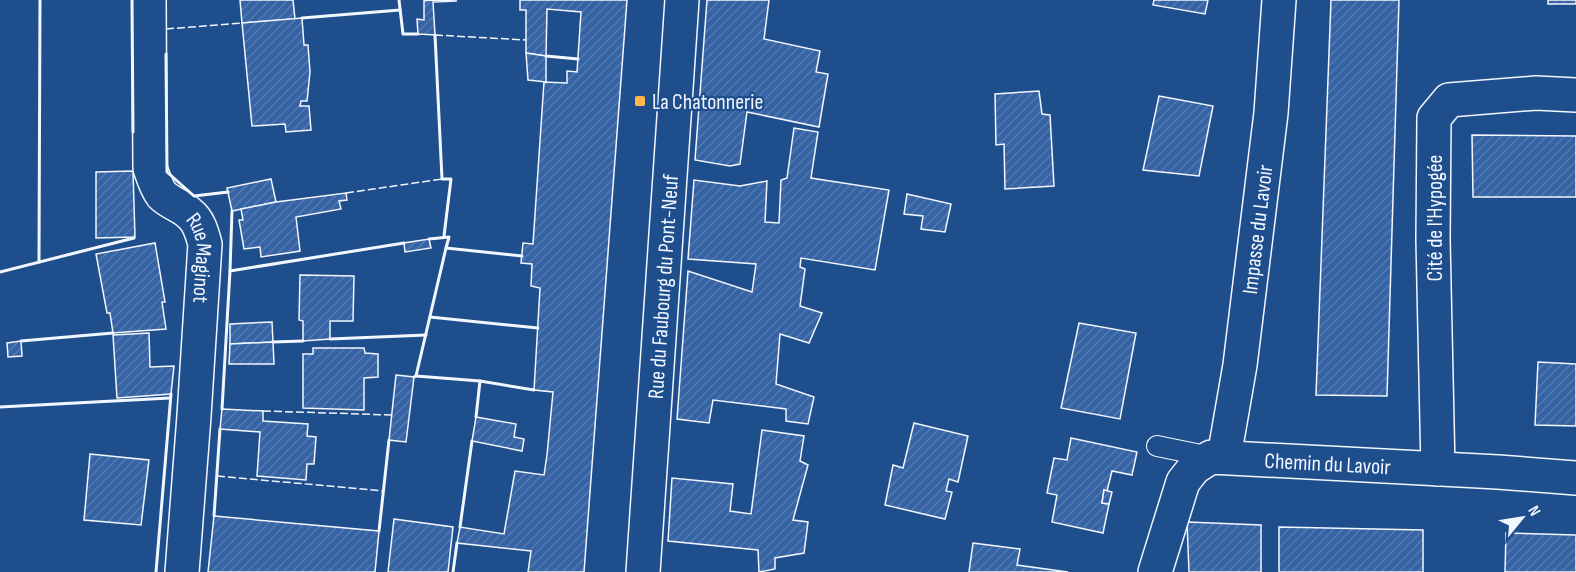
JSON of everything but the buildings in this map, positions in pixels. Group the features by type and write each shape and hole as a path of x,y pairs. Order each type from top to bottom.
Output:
{"street":[{"name":"Rue Maginot","path":"149,0 150,168 161,194 190,214 200,226 205,244 182,572"},
{"name":"Rue du Faubourg du Pont-Neuf","path":"643,572 682,0"},
{"name":"Impasse du Lavoir","path":"1217,457 1240,365 1268,136 1279,0"},
{"name":"Cité de l'Hypogée","path":"1438,469 1433,240 1434,118 1449,100 1536,93 1576,95"},
{"name":"Chemin du Lavoir","path":"1217,457 1576,478"},
{"path":"1155,572 1183,482 1194,468 1217,457"}],"lane":[{"path":"1157,446 1217,457"}],"fence":[{"path":"166,29 242,23"},
{"path":"435,35 526,40"},
{"path":"346,193 442,179"},
{"path":"263,411 393,415"},
{"path":"217,476 384,491"}],"wall":[{"path":"39,262 40,0"},
{"path":"132,0 133,132"},
{"path":"399,0 403,34 418,34"},
{"path":"302,18 400,10"},
{"path":"435,35 442,179 451,179 444,236"},
{"path":"166,54 167,172 194,196 228,192"},
{"path":"546,56 578,59"},
{"path":"222,409 232,211"},
{"path":"429,239 449,237 446,248"},
{"path":"0,272 134,238"},
{"path":"230,271 404,243"},
{"path":"414,377 446,248 522,256"},
{"path":"430,317 538,328"},
{"path":"21,341 113,333"},
{"path":"330,339 426,335"},
{"path":"273,342 303,341"},
{"path":"416,376 480,381 534,390"},
{"path":"476,417 480,381"},
{"path":"156,572 171,394"},
{"path":"0,407 170,398"},
{"path":"214,516 220,429"},
{"path":"379,531 389,440"},
{"path":"460,527 472,441"},
{"path":"453,572 457,543"}],"place":[{"name":"La Chatonnerie","path":"640,101"}]}
